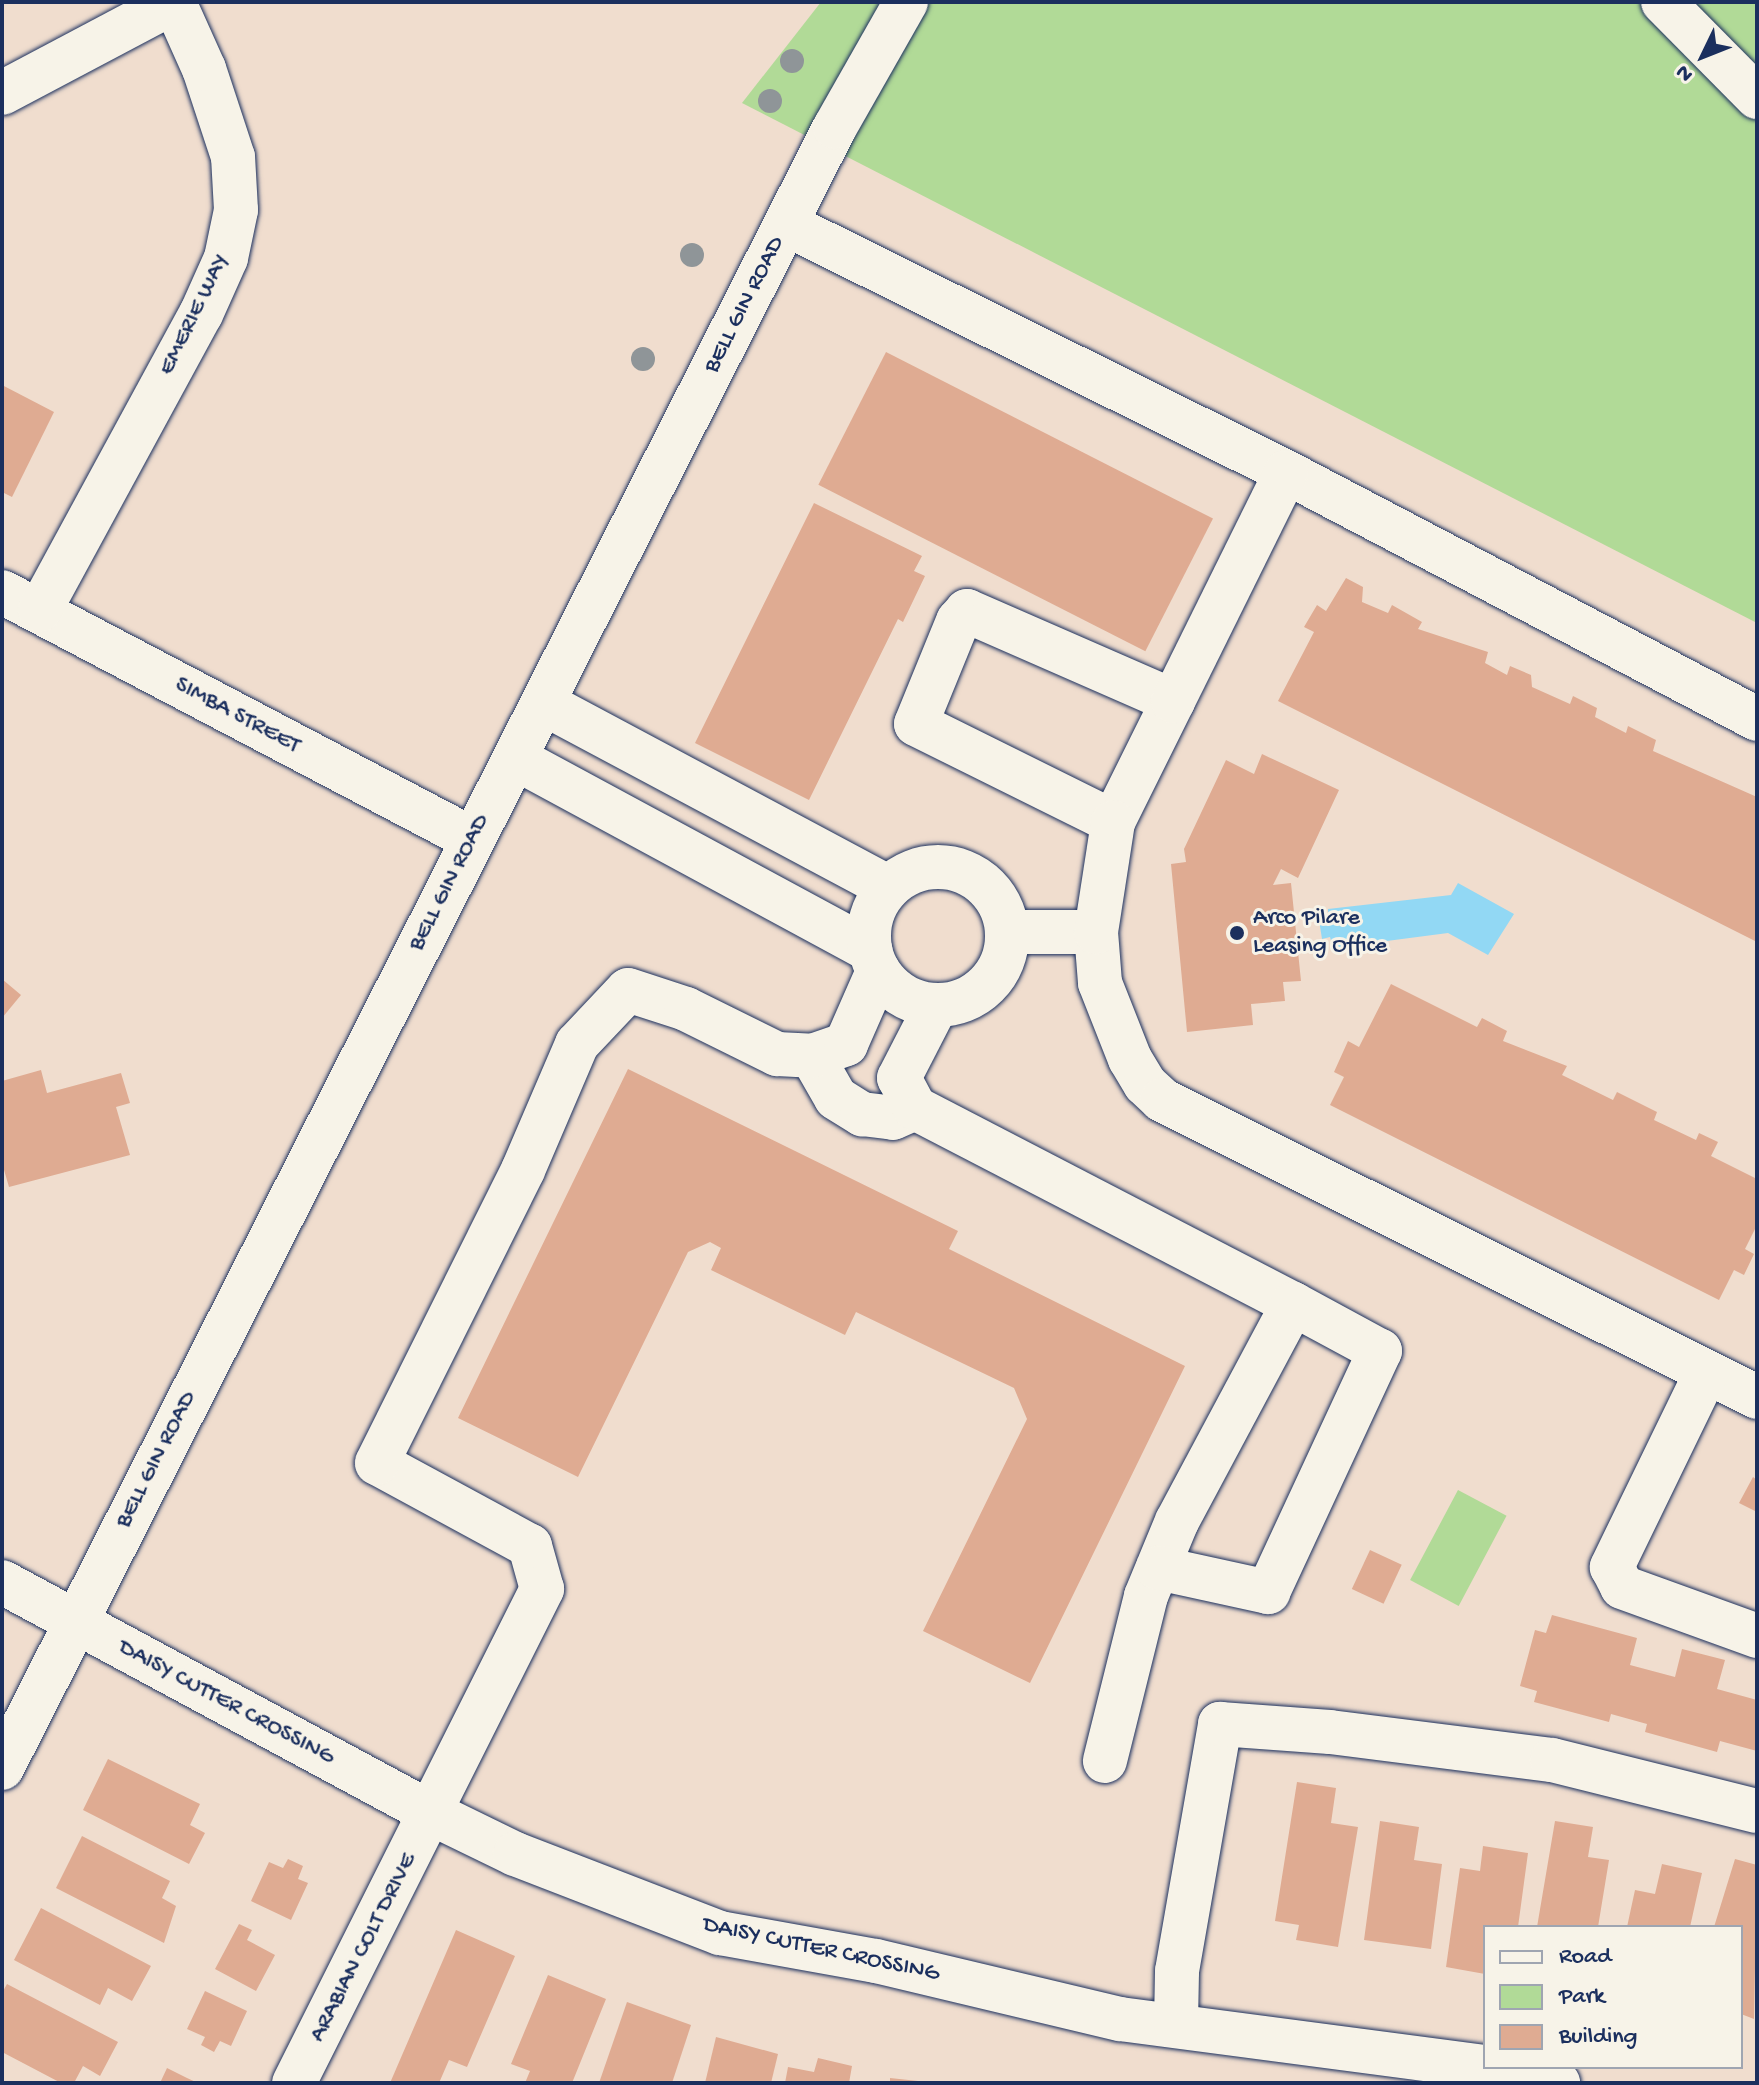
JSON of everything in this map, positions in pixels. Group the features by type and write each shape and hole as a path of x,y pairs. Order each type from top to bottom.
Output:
{"street":[{"path":"2,93 174,2"},
{"name":"EMERIE WAY","path":"21,601 226,258 236,210 233,157 204,69 174,2"},
{"name":"BELL GIN ROAD","path":"2,1768 786,224 906,2"},
{"path":"1663,2 1757,97"},
{"path":"786,224 1286,472 1757,719"},
{"path":"1286,472 1113,822 1096,932 1100,983 1130,1059 1145,1084 1162,1100 1757,1397"},
{"name":"SIMBA STREET","path":"21,601 472,839"},
{"path":"1113,822 916,724 958,621 967,611 978,613 1173,701"},
{"path":"543,703 888,887"},
{"path":"515,758 874,961 894,990 936,1006 980,993 996,976 1008,932 991,890 951,867 906,874 888,887 869,928 874,961 829,1050 836,1098 862,1114 893,1118 907,1093 936,1006"},
{"path":"1008,932 1096,932"},
{"name":"ARABIAN COLT DRIVE","path":"295,2083 433,1814 542,1589 530,1546 377,1463 523,1170 577,1044 628,990 686,1009 777,1054 829,1050"},
{"path":"907,1093 1380,1351 1268,1592 1158,1568"},
{"path":"1105,1761 1146,1596 1293,1304"},
{"path":"1706,1373 1612,1567 1622,1587 1757,1636"},
{"name":"DAISY CUTTER CROSSING","path":"2,1582 433,1814 515,1854 720,1933 876,1961 1120,2019 1483,2067"},
{"path":"1176,2024 1177,1971 1220,1724 1330,1732 1552,1760 1757,1811"},
{"name":"DAISY CUTTER CROSSING","path":"1494,2069 1558,2083"}],"green space":[{"path":"821,2 1757,2 1757,623 742,103"},
{"path":"1458,1490 1507,1516 1459,1606 1410,1580"}],"water":[{"path":"1458,883 1514,914 1488,955 1448,933 1333,948 1330,937 1322,939 1319,920 1328,918 1328,909 1451,895"}],"building":[{"path":"886,352 1213,519 1145,651 818,485"},
{"path":"2,385 54,412 12,497 2,492"},
{"path":"814,503 922,556 914,571 925,576 903,622 898,619 809,800 695,743"},
{"path":"1346,578 1363,587 1362,602 1388,613 1392,605 1422,622 1418,629 1488,652 1485,663 1507,675 1510,666 1531,675 1532,687 1570,704 1573,696 1597,708 1595,717 1626,733 1628,726 1656,740 1653,751 1757,797 1757,942 1278,701 1314,632 1304,627 1317,605 1326,611"},
{"name":"Arco Pilare Leasing Office","path":"1262,754 1339,790 1298,878 1281,869 1273,885 1291,883 1301,981 1283,982 1285,1001 1251,1004 1253,1025 1187,1032 1171,864 1186,862 1184,849 1226,760 1254,774"},
{"path":"2,979 21,995 2,1018"},
{"path":"1391,984 1477,1027 1482,1018 1507,1031 1503,1041 1567,1066 1562,1075 1613,1100 1617,1092 1657,1112 1654,1120 1696,1140 1699,1133 1718,1142 1711,1156 1757,1179 1757,1225 1745,1249 1754,1254 1744,1275 1734,1270 1719,1300 1330,1105 1344,1077 1334,1072 1348,1041 1359,1047"},
{"path":"628,1069 958,1231 949,1249 1185,1366 1030,1683 923,1631 1027,1419 1014,1388 856,1312 845,1335 711,1270 721,1248 710,1242 688,1252 578,1477 458,1418"},
{"path":"41,1070 47,1093 121,1073 130,1103 116,1107 130,1155 9,1187 2,1163 2,1081"},
{"path":"1753,1477 1757,1480 1757,1512 1739,1503"},
{"path":"1370,1550 1402,1565 1384,1604 1352,1589"},
{"path":"1552,1615 1637,1638 1630,1665 1675,1677 1682,1649 1725,1660 1717,1689 1757,1700 1757,1751 1720,1741 1717,1752 1645,1732 1647,1724 1611,1714 1609,1722 1534,1702 1537,1691 1520,1686 1535,1630 1546,1633"},
{"path":"108,1759 200,1804 190,1825 205,1833 189,1864 83,1810"},
{"path":"1297,1782 1336,1788 1331,1823 1358,1827 1338,1947 1296,1940 1299,1925 1275,1921"},
{"path":"1380,1821 1419,1827 1414,1860 1442,1864 1431,1949 1364,1940"},
{"path":"1555,1821 1593,1827 1588,1857 1609,1860 1598,1925 1537,1925"},
{"path":"82,1836 170,1881 162,1898 176,1906 164,1943 56,1888"},
{"path":"1483,1846 1528,1853 1518,1925 1483,1925 1483,1974 1446,1967 1460,1868 1480,1871"},
{"path":"288,1859 303,1866 298,1879 308,1883 291,1920 251,1901 269,1862 283,1868"},
{"path":"1735,1859 1757,1865 1754,2019 1743,2015 1743,1925 1715,1925"},
{"path":"1662,1864 1702,1873 1690,1925 1627,1925 1635,1890 1655,1894"},
{"path":"41,1908 151,1966 132,2001 108,1988 100,2005 14,1960"},
{"path":"239,1924 252,1930 247,1940 275,1955 256,1991 215,1969"},
{"path":"456,1930 515,1956 467,2067 449,2060 439,2083 390,2083"},
{"path":"548,1975 606,1999 572,2083 525,2083 530,2071 511,2064"},
{"path":"7,1984 118,2042 100,2076 83,2066 74,2083 61,2083 2,2052 2,1993"},
{"path":"205,1991 247,2011 231,2046 220,2041 214,2052 201,2045 205,2037 187,2029"},
{"path":"627,2002 691,2025 672,2083 599,2083"},
{"path":"716,2037 778,2054 771,2083 705,2083"},
{"path":"818,2058 852,2066 849,2083 785,2083 788,2067 814,2072"},
{"path":"167,2068 187,2078 198,2083 160,2083"},
{"path":"890,2078 918,2081 918,2083 890,2083"}],"place":[{"name":"Arco Pilare Leasing Office","path":"1237,933"}]}
